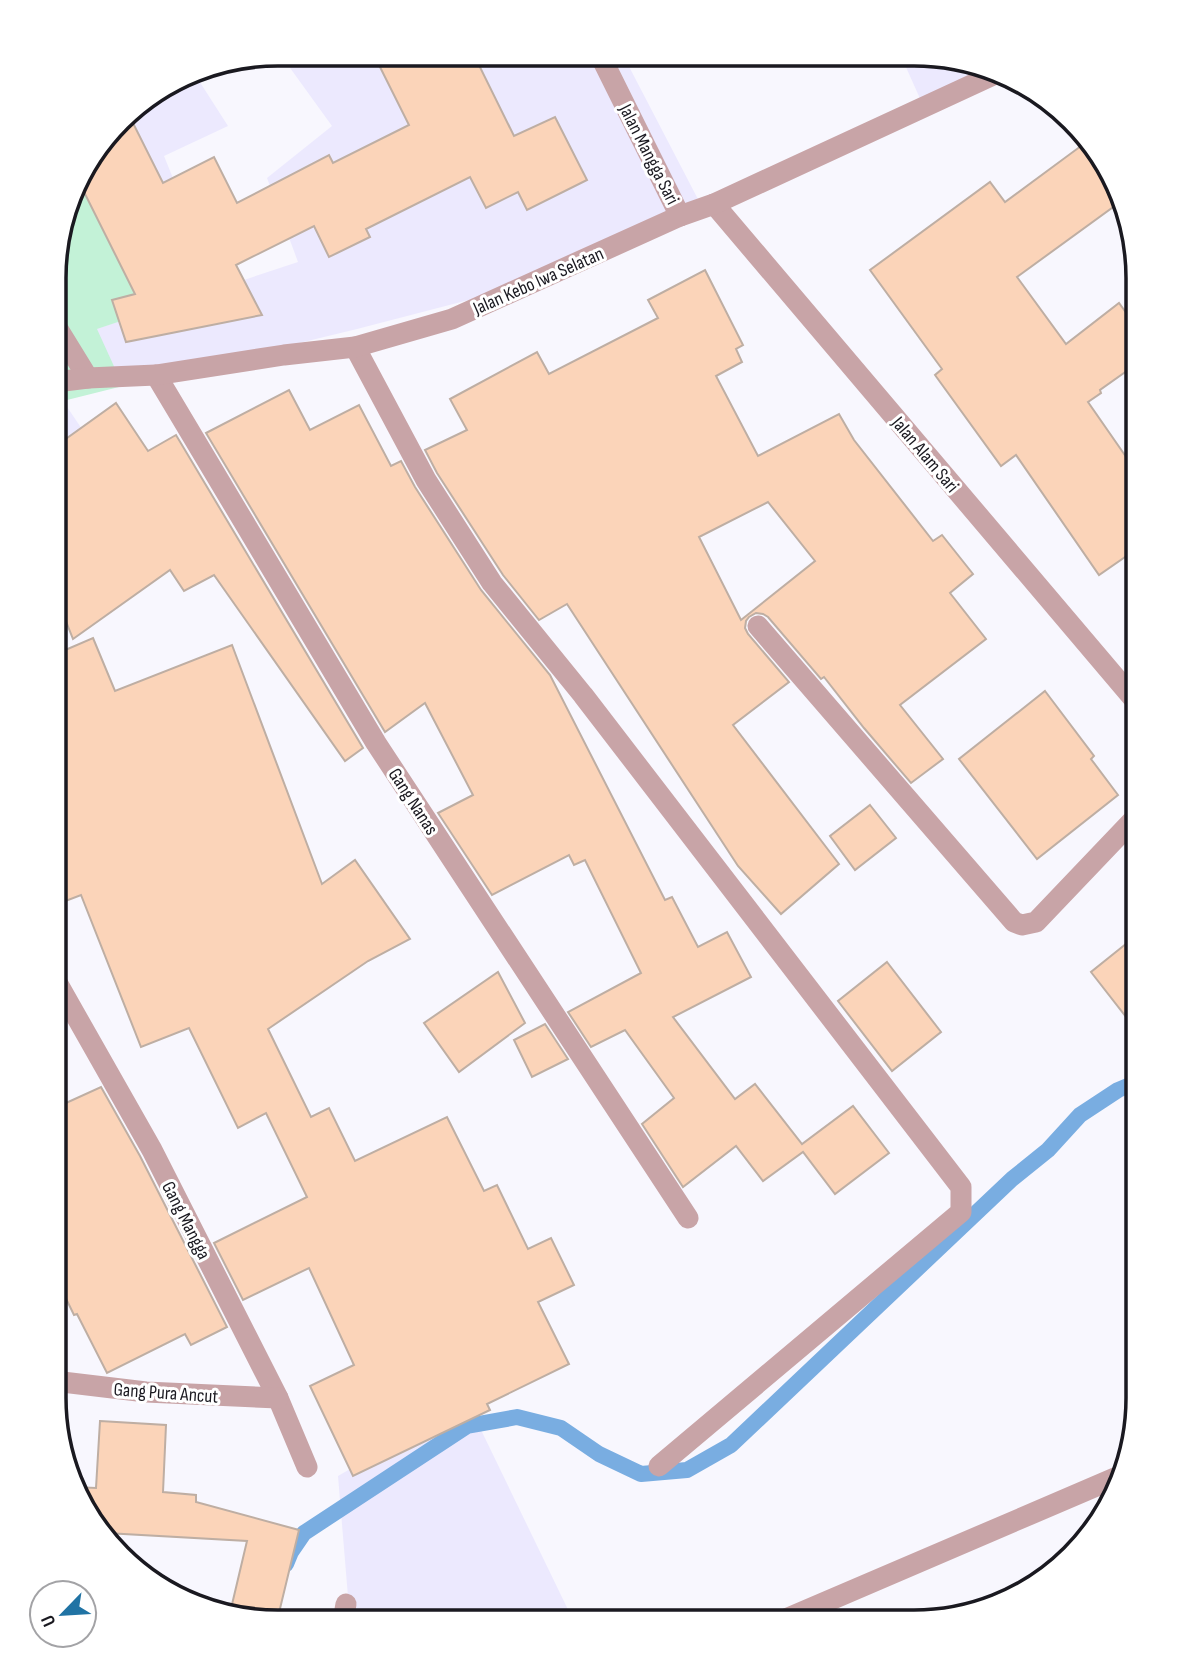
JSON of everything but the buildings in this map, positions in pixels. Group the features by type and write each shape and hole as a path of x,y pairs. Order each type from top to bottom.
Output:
{"street":[{"name":"Jalan Mangga Sari","path":"606,66 680,216"},
{"name":"Jalan Kebo Iwa Selatan","path":"66,381 156,374 355,347 452,318 680,216 714,204 984,79"},
{"name":"Jalan Alam Sari","path":"714,204 1126,689"},
{"path":"66,342 88,378"},
{"path":"355,347 426,480 492,583 583,695 961,1187 961,1213 659,1466"},
{"name":"Gang Nanas","path":"156,374 376,743 688,1218"},
{"path":"758,626 1014,922 1022,925 1036,922 1126,828"},
{"name":"Gang Mangga","path":"66,998 152,1150 278,1398 307,1467"},
{"name":"Gang Pura Ancut","path":"66,1381 146,1392 278,1398"},
{"path":"807,1610 1108,1481"}],"shaded area":[{"path":"629,66 701,205 573,273 123,386 96,329 298,262 267,178 332,126 289,67"},
{"path":"905,66 941,68 981,78 922,103"},
{"path":"200,82 228,126 164,156 183,203 106,230 85,193 95,172 110,149 149,110"},
{"path":"66,405 113,475 66,504"},
{"path":"467,1401 568,1610 349,1610 338,1476"}],"green space":[{"path":"85,193 106,229 208,292 97,329 123,386 66,400 68,251"}],"waterway":[{"path":"286,1564 304,1533 467,1426 517,1417 561,1428 599,1454 641,1474 687,1470 731,1445 1012,1179 1048,1150 1080,1115 1125,1087"}]}
